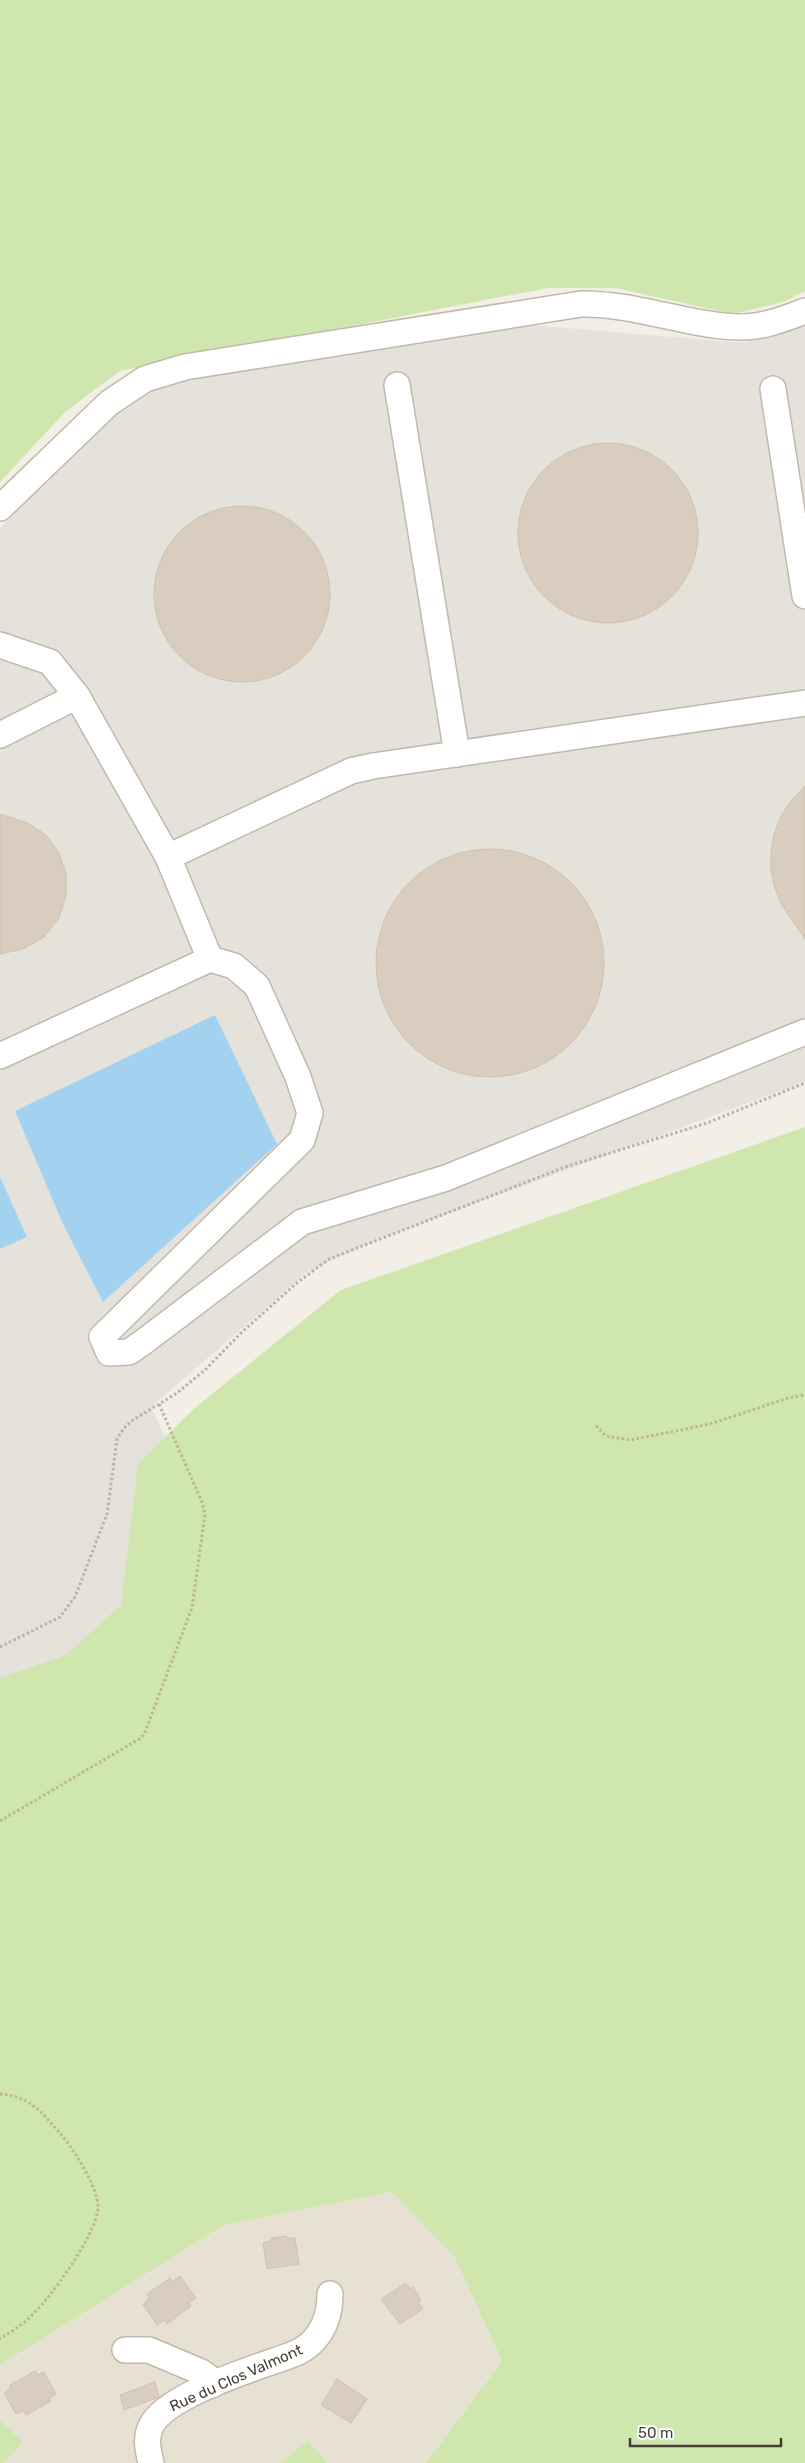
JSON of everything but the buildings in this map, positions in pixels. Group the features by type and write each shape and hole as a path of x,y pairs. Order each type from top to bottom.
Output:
{"street":[{"path":"0,508 109,403 145,380 185,367 581,304 606,304 710,324 739,327 769,323 805,310"},
{"path":"397,385 457,754"},
{"path":"773,389 805,596"},
{"path":"0,645 50,662 77,696 168,857 210,959"},
{"path":"0,735 77,696"},
{"path":"168,857 350,771 805,703"},
{"path":"0,1056 210,959 234,966 257,986 298,1077 310,1113 302,1140 102,1337 110,1353 130,1352 302,1222 446,1178 805,1032"},
{"name":"Rue du Clos Valmont","path":"152,2463 146,2439 151,2425 162,2412 176,2402 212,2385 301,2351 314,2340 324,2325 330,2310 330,2294"},
{"path":"125,2350 149,2350 201,2372 208,2376 212,2385"}],"path":[{"path":"0,1647 60,1617 76,1597 108,1514 117,1439 133,1420 177,1393 205,1370 242,1332 329,1259 564,1167 707,1123 805,1083"},
{"path":"596,1426 606,1436 630,1440 710,1424 788,1398 805,1395"},
{"path":"0,1821 141,1738 145,1732 189,1617 194,1599 205,1514 202,1502 159,1404"},
{"path":"0,2094 10,2094 26,2100 40,2110 72,2147 94,2190 98,2206 95,2225 53,2292 29,2319 0,2340"}],"shaded area":[{"path":"805,322 805,1082 376,1240 307,1272 151,1407 199,1508 0,1815 0,528 82,440 152,386 204,370 530,325 744,343"},
{"path":"391,2192 454,2256 502,2361 426,2463 3,2463 23,2442 0,2420 0,2365 224,2225"}],"green space":[{"path":"0,0 805,0 805,291 783,302 733,314 615,288 548,288 120,371 66,411 0,482"},
{"path":"805,1127 805,2463 426,2463 502,2361 454,2256 391,2192 224,2225 0,2365 0,1678 66,1655 121,1605 138,1463 197,1406 341,1290"},
{"path":"0,2420 23,2442 3,2463 0,2463"},
{"path":"308,2441 327,2463 281,2463"}],"water":[{"path":"215,1015 277,1144 103,1302 63,1224 15,1111"},
{"path":"0,1177 27,1237 0,1249"}]}
